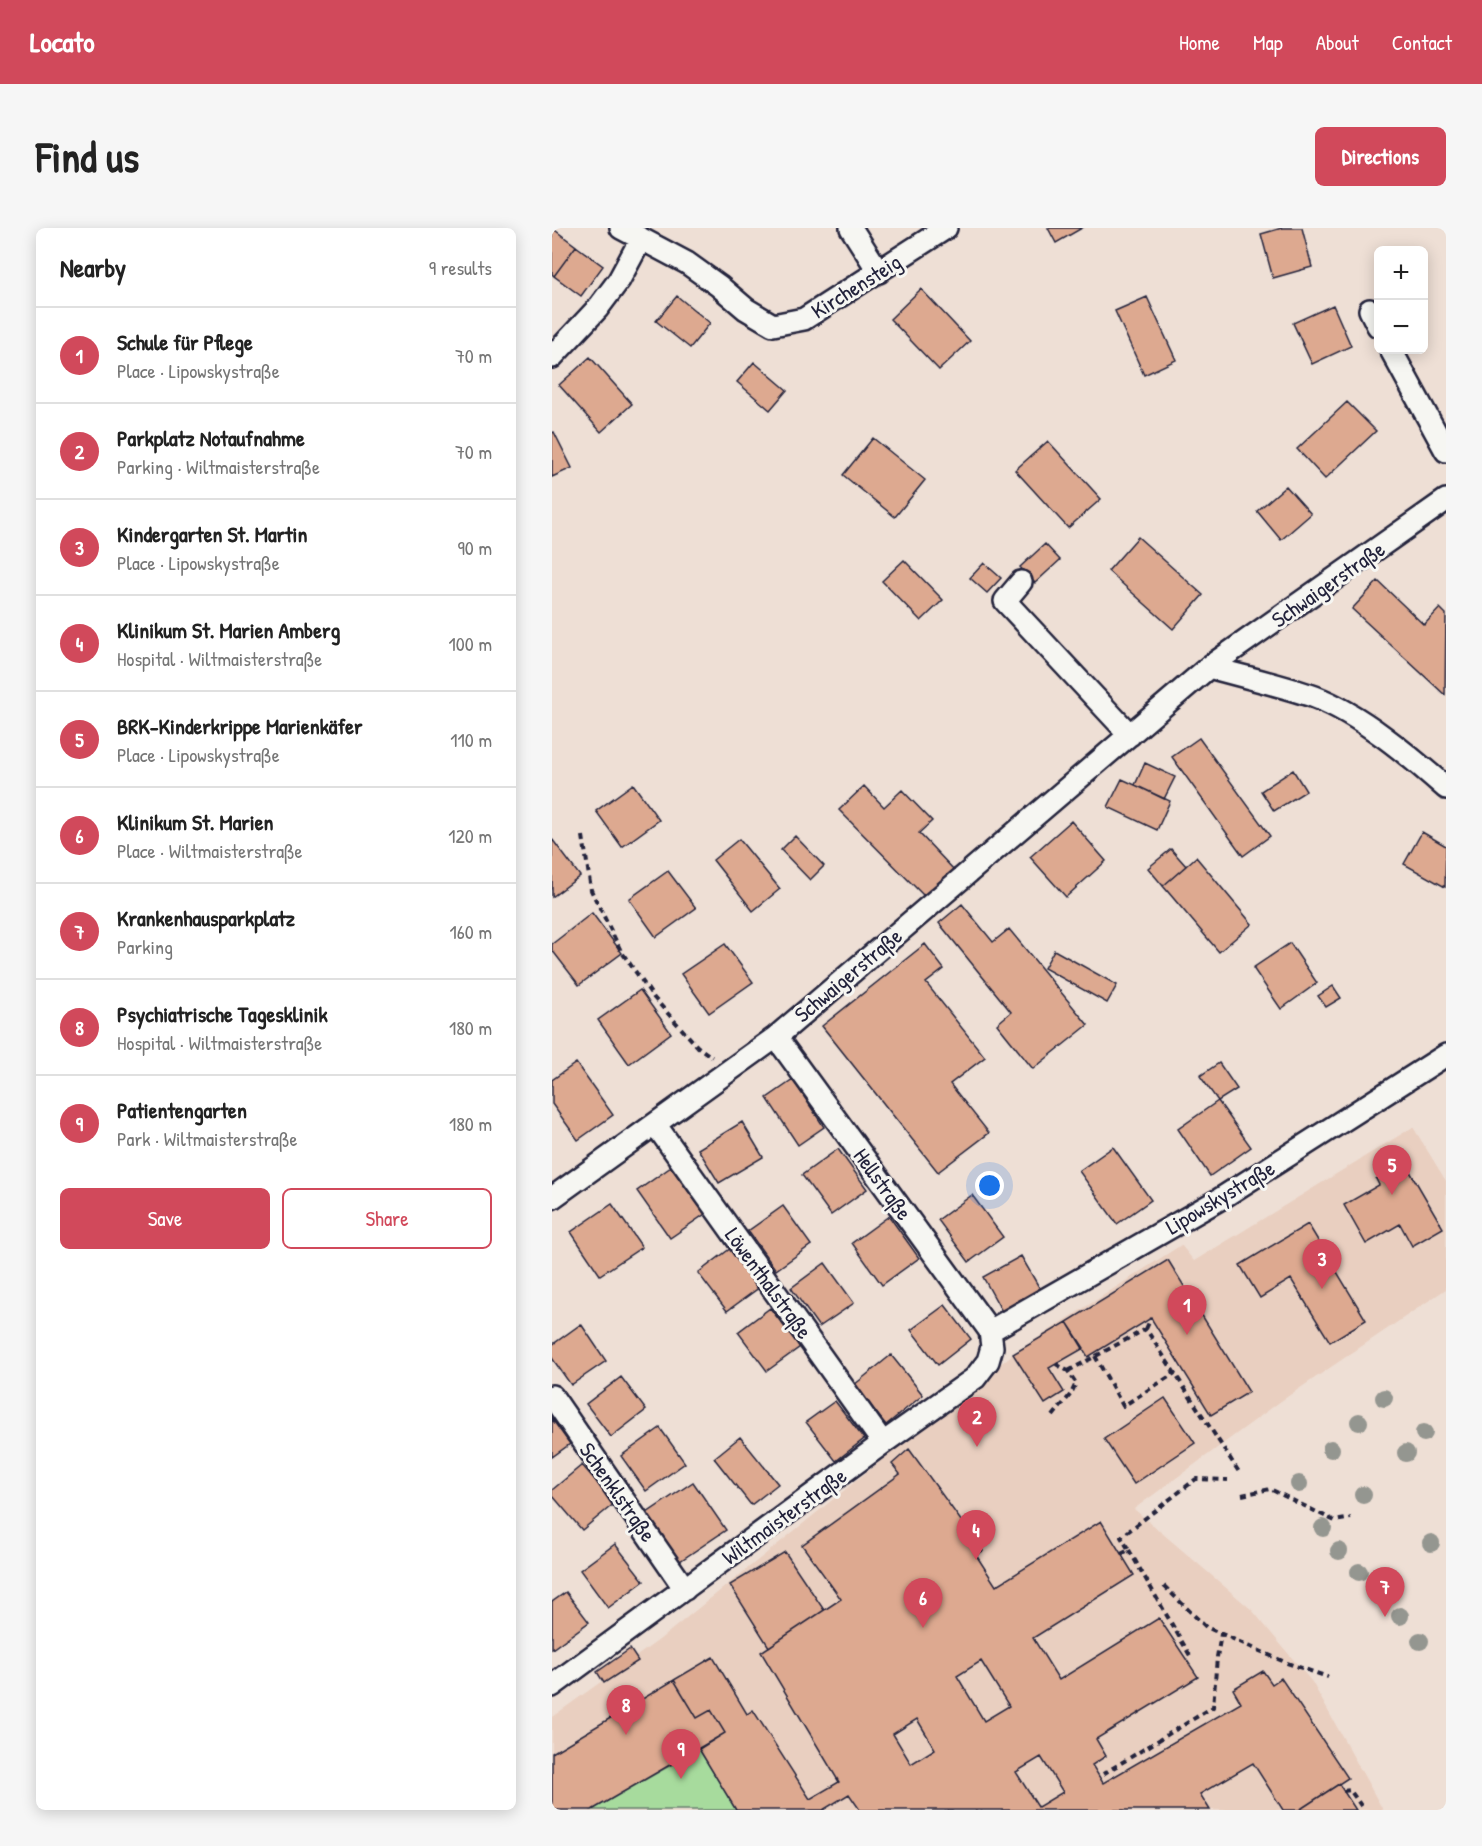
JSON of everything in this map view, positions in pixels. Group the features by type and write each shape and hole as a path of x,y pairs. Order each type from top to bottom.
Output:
{"street":[{"name":"Kirchensteig","path":"621,228 687,263 746,309 773,325 804,319 946,228"},
{"path":"851,228 879,272"},
{"path":"552,357 605,299 619,280 641,239"},
{"path":"1393,354 1446,451"},
{"name":"Schwaigerstraße","path":"552,1198 776,1037 1209,667 1446,500"},
{"path":"1021,582 1005,601 1130,735"},
{"path":"1209,667 1315,697 1341,709 1415,760 1446,788"},
{"name":"Hellstraße","path":"776,1037 990,1331"},
{"name":"Lipowskystraße","path":"990,1331 1220,1199 1446,1055"},
{"name":"Löwenthalstraße","path":"655,1124 883,1443"},
{"name":"Wiltmaisterstraße","path":"552,1686 975,1378 988,1361 992,1347 990,1331"},
{"name":"Schenklstraße","path":"552,1396 685,1589"}],"path":[{"path":"583,836 591,890 621,951 654,998 698,1047 730,1070"},
{"path":"1068,1371 1146,1329 1151,1318"},
{"path":"1146,1329 1239,1472"},
{"path":"1095,1356 1123,1406 1175,1373"},
{"path":"1053,1416 1071,1394 1076,1383 1068,1371 1056,1364"},
{"path":"1192,1659 1121,1537 1196,1479 1228,1480"},
{"path":"1242,1495 1270,1489 1335,1521 1351,1518"},
{"path":"1121,1554 1129,1551"},
{"path":"1164,1586 1206,1627 1287,1663 1328,1677"},
{"path":"1103,1774 1213,1707 1221,1634"},
{"path":"1343,1791 1350,1790 1364,1810"}],"shaded area":[{"path":"1413,1127 1446,1181 1446,1289 1281,1401 1134,1509 1252,1610 1312,1682 1383,1810 552,1810 552,1717 659,1640 1013,1354 1181,1245 1194,1261"}],"green space":[{"path":"699,1749 736,1810 592,1810"}],"building":[{"path":"552,228 576,246 554,276 552,274"},
{"path":"1048,228 1082,228 1056,243"},
{"path":"1282,228 1302,228 1312,267 1273,278 1261,234"},
{"path":"576,246 603,266 581,296 554,276"},
{"path":"921,289 970,341 939,370 890,319"},
{"path":"677,296 710,323 690,348 656,321"},
{"path":"1147,297 1176,360 1144,375 1115,311"},
{"path":"1333,305 1351,346 1312,364 1293,323"},
{"path":"590,357 632,404 601,432 559,385"},
{"path":"754,362 787,390 770,410 737,382"},
{"path":"1347,402 1376,431 1325,479 1297,449"},
{"path":"554,432 572,468 552,477 552,433"},
{"path":"873,438 925,480 895,517 843,475"},
{"path":"1048,441 1101,499 1068,528 1015,470"},
{"path":"1286,486 1311,514 1281,540 1257,511"},
{"path":"1138,537 1203,595 1173,629 1108,571"},
{"path":"1045,544 1060,560 1035,583 1020,567"},
{"path":"904,560 943,600 921,621 882,581"},
{"path":"984,563 1001,578 987,593 970,578"},
{"path":"1378,581 1424,625 1440,608 1446,614 1445,695 1352,609"},
{"path":"1199,738 1270,836 1243,856 1172,757"},
{"path":"1145,763 1175,777 1164,799 1135,785"},
{"path":"1293,770 1306,791 1274,811 1261,791"},
{"path":"1122,779 1170,801 1157,830 1108,807"},
{"path":"633,784 659,820 622,847 596,811"},
{"path":"864,786 884,807 902,790 932,821 919,833 955,871 926,898 839,810"},
{"path":"1071,821 1106,861 1066,897 1030,857"},
{"path":"1422,832 1446,846 1445,887 1404,864"},
{"path":"795,836 824,866 810,880 781,850"},
{"path":"552,839 580,876 552,897"},
{"path":"739,839 780,889 753,911 713,860"},
{"path":"1171,849 1186,866 1163,886 1148,868"},
{"path":"1196,857 1252,924 1219,952 1163,886"},
{"path":"668,871 696,908 656,937 629,899"},
{"path":"962,904 993,942 1009,929 1088,1025 1033,1069 997,1024 1011,1012 939,923"},
{"path":"592,913 622,953 579,985 552,950 552,944"},
{"path":"1290,943 1317,983 1281,1009 1253,968"},
{"path":"725,944 753,982 709,1013 681,974"},
{"path":"925,944 944,969 926,983 985,1057 950,1084 989,1133 938,1172 822,1026"},
{"path":"1054,950 1117,985 1107,1003 1044,968"},
{"path":"1333,986 1341,998 1326,1007 1318,996"},
{"path":"640,990 671,1033 629,1064 598,1020"},
{"path":"576,1063 613,1115 578,1140 552,1104 552,1080"},
{"path":"1219,1063 1237,1089 1218,1101 1200,1076"},
{"path":"793,1080 824,1127 798,1145 767,1098"},
{"path":"1218,1101 1251,1147 1210,1176 1178,1129"},
{"path":"742,1122 763,1157 719,1183 698,1149"},
{"path":"1113,1147 1151,1200 1117,1224 1079,1171"},
{"path":"838,1149 867,1189 831,1215 802,1175"},
{"path":"1405,1163 1443,1228 1412,1246 1400,1224 1366,1244 1344,1205 1379,1185 1376,1179"},
{"path":"671,1167 705,1214 670,1238 637,1191"},
{"path":"972,1195 1003,1237 969,1262 938,1220"},
{"path":"612,1204 642,1247 600,1275 571,1232"},
{"path":"783,1206 811,1245 776,1270 748,1231"},
{"path":"889,1216 919,1258 882,1285 852,1243"},
{"path":"1308,1224 1366,1320 1330,1342 1291,1279 1260,1298 1240,1265"},
{"path":"731,1248 760,1287 727,1311 698,1273"},
{"path":"1021,1256 1043,1294 1004,1315 983,1277"},
{"path":"1168,1260 1249,1392 1211,1415 1151,1318 1088,1357 1067,1322"},
{"path":"825,1263 854,1303 819,1327 791,1288"},
{"path":"945,1305 971,1339 938,1365 911,1330"},
{"path":"770,1308 800,1347 767,1371 738,1332"},
{"path":"1067,1322 1084,1348 1049,1368 1064,1392 1045,1404 1013,1354"},
{"path":"581,1324 606,1361 571,1385 552,1358 552,1345"},
{"path":"891,1355 923,1395 886,1425 854,1385"},
{"path":"621,1377 646,1410 611,1437 586,1404"},
{"path":"1165,1398 1195,1443 1134,1484 1104,1439"},
{"path":"835,1401 864,1439 836,1461 806,1422"},
{"path":"552,1419 570,1444 552,1457"},
{"path":"660,1428 685,1463 646,1491 621,1456"},
{"path":"740,1437 778,1484 751,1505 714,1458"},
{"path":"909,1449 983,1551 976,1555 996,1586 1101,1521 1134,1575 1033,1638 1059,1680 1159,1618 1198,1677 1096,1739 1106,1756 1092,1765 1103,1783 1241,1703 1233,1689 1263,1671 1272,1684 1281,1678 1348,1778 1299,1810 1283,1810 1253,1763 1200,1794 1210,1810 860,1810 849,1794 823,1810 736,1810 699,1749 725,1733 711,1710 697,1718 674,1680 713,1657 747,1714 753,1710 810,1799 839,1782 761,1652 841,1599 802,1545 900,1474 892,1464","holes":["981,1661 1009,1706 984,1721 957,1676","917,1719 935,1749 911,1764 893,1734","1041,1757 1063,1792 1038,1807 1016,1772"]},
{"path":"582,1465 615,1503 582,1530 552,1495 552,1490"},
{"path":"693,1482 726,1530 677,1563 644,1515"},
{"path":"615,1544 644,1581 608,1608 580,1570"},
{"path":"785,1552 824,1610 769,1647 730,1585"},
{"path":"566,1592 589,1622 552,1649 552,1602"},
{"path":"630,1649 638,1661 604,1683 597,1672"},
{"path":"674,1680 697,1718 711,1710 725,1733 592,1810 552,1810 552,1753"},
{"path":"1339,1784 1356,1810 1299,1810"}],"place":[{"name":"BRK-Kinderkrippe Marienkäfer","path":"1392,1195"},
{"name":"Kindergarten St. Martin","path":"1322,1289"},
{"name":"Schule für Pflege","path":"1187,1335"},
{"name":"Parkplatz Notaufnahme","path":"977,1447"},
{"name":"Klinikum St. Marien Amberg","path":"976,1560"},
{"name":"Krankenhausparkplatz","path":"1385,1617"},
{"name":"Klinikum St. Marien","path":"923,1628"},
{"name":"Psychiatrische Tagesklinik","path":"626,1735"},
{"name":"Patientengarten","path":"681,1779"}]}
